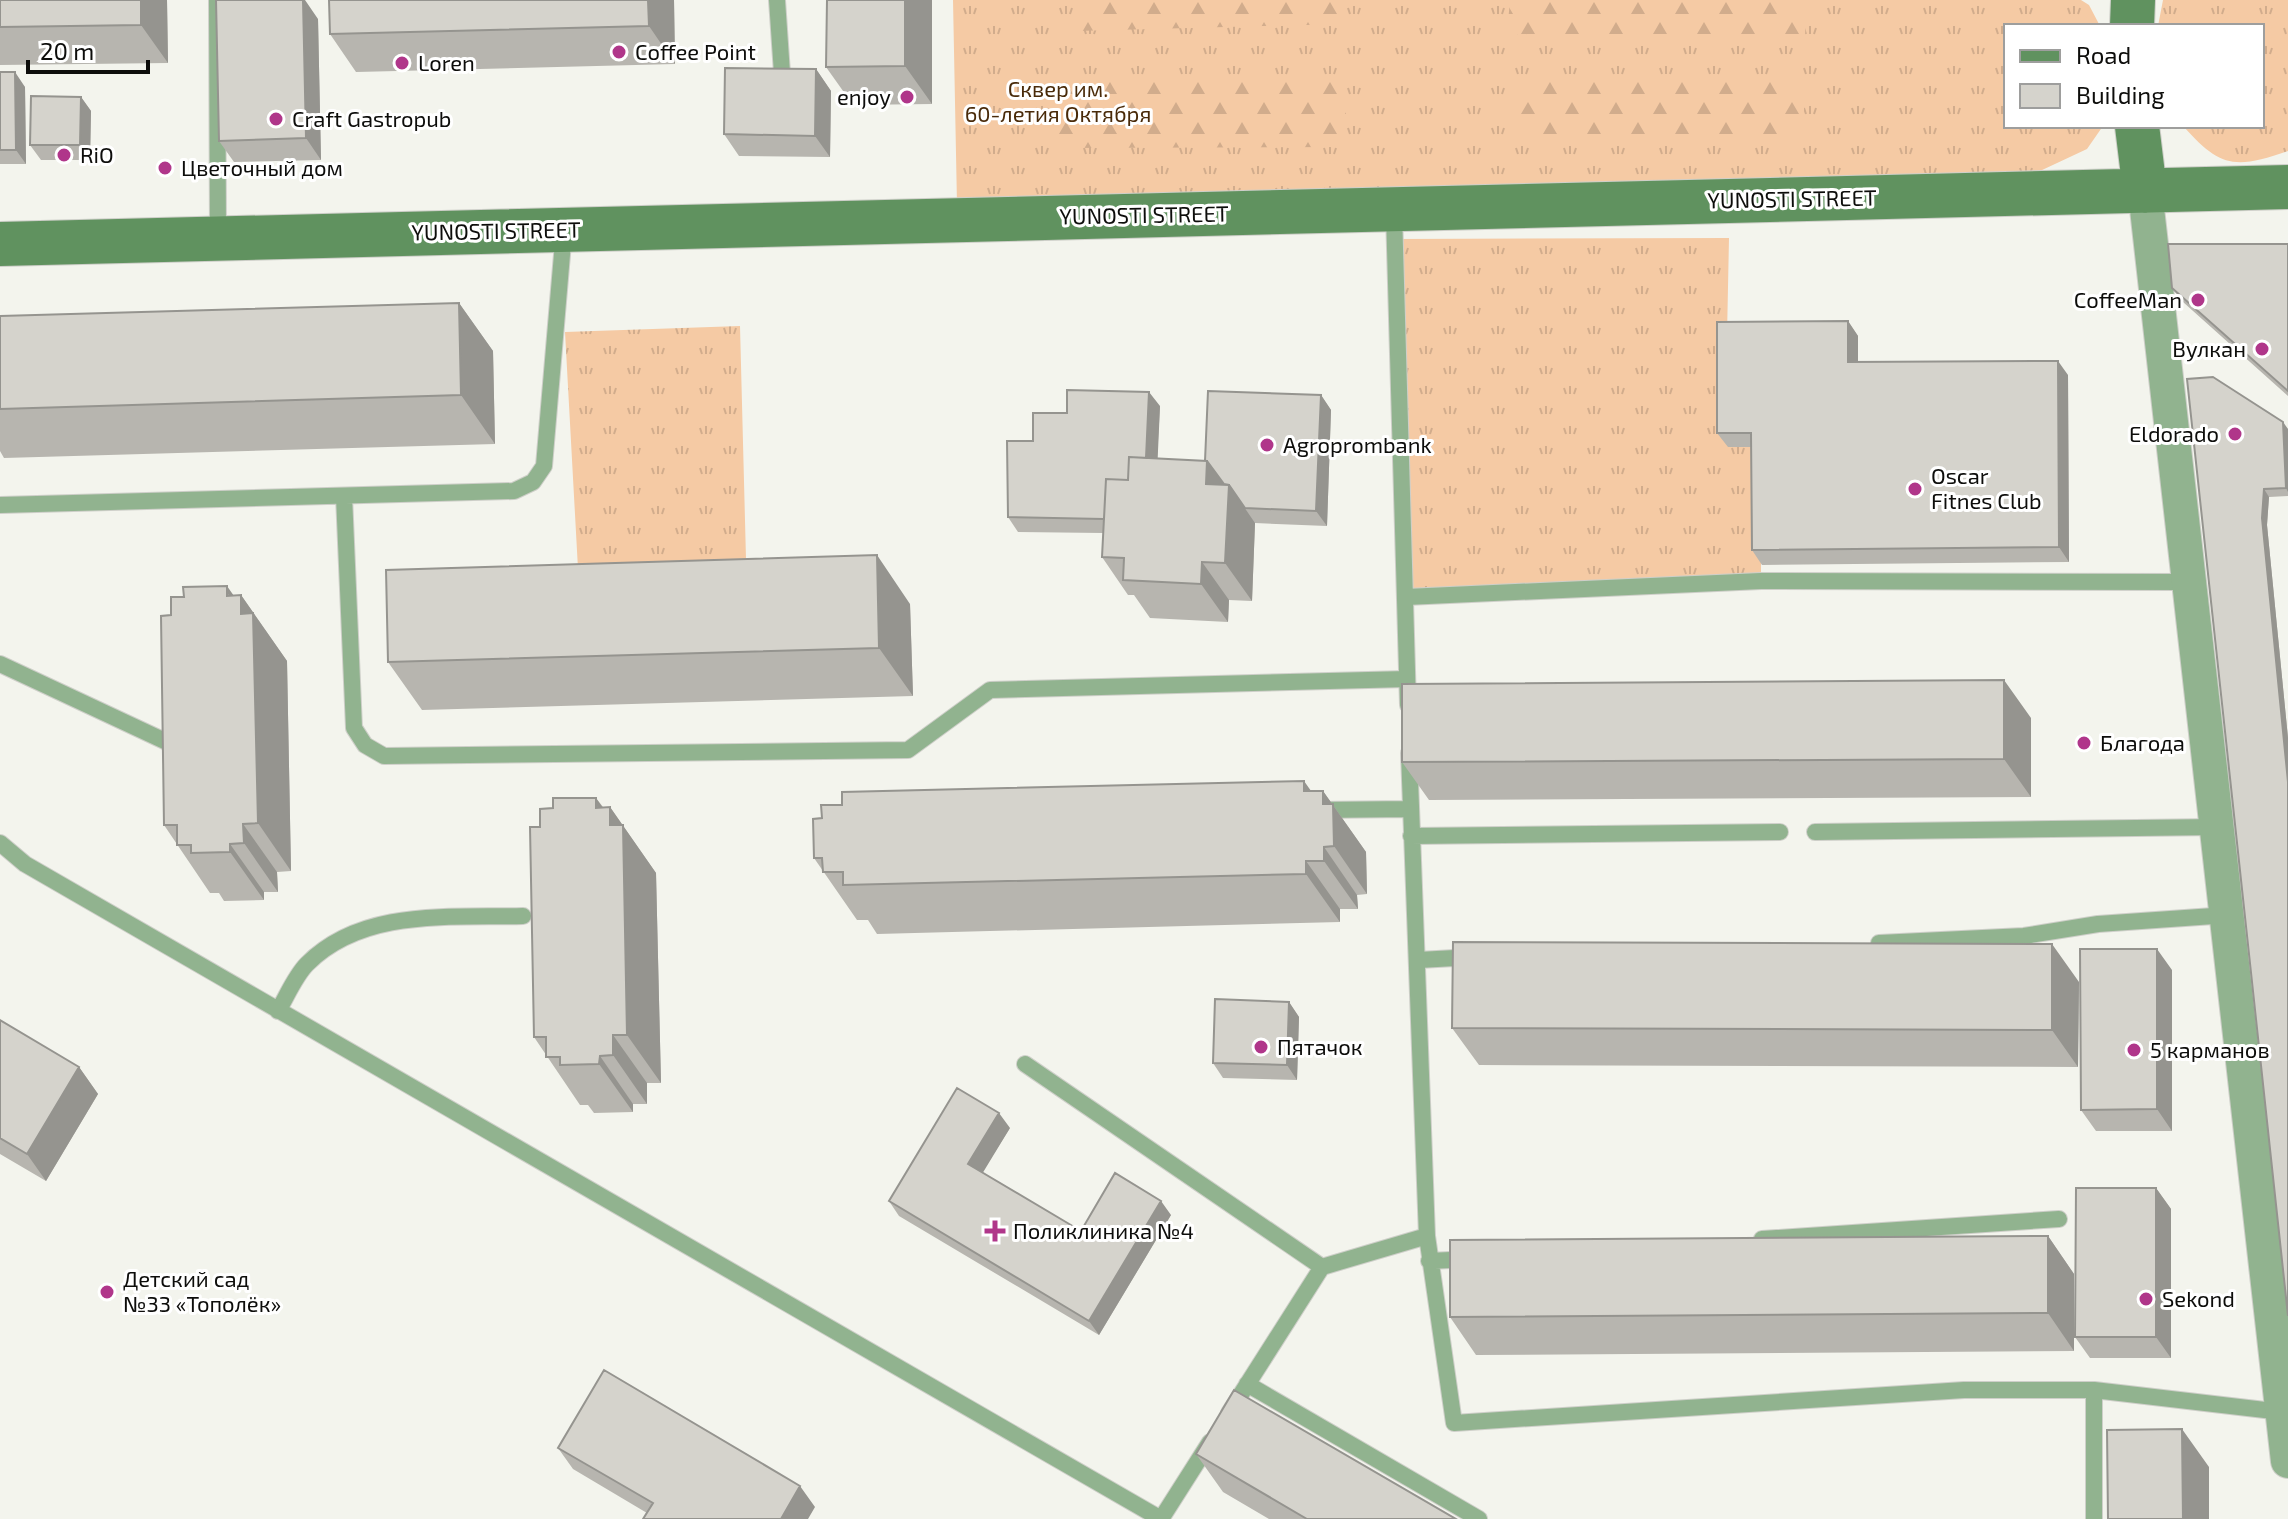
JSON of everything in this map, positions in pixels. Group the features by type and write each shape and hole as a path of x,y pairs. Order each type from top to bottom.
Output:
{"street":[{"path":"2132,24 2133,0"},
{"path":"2137,128 2285,1412 2288,1461"},
{"name":"YUNOSTI STREET","path":"0,244 2288,187"}],"lane":[{"path":"217,0 218,238"},
{"path":"777,0 783,88"},
{"path":"1393,209 1410,809 1419,960 1427,1236 1454,1423 1964,1390 2094,1390 2285,1412"},
{"path":"0,505 514,491 533,482 544,466 564,230"},
{"path":"344,496 354,728 365,745 384,756 908,750 990,690 1407,679"},
{"path":"1406,597 1761,581 2191,582"},
{"path":"0,664 169,743"},
{"path":"1300,810 1410,809"},
{"path":"1815,832 2218,827"},
{"path":"1411,836 1780,832"},
{"path":"0,843 25,864 1161,1519 1322,1267 1427,1236"},
{"path":"1879,943 2024,936 2098,924 2228,915"},
{"path":"278,1011 306,964 355,932 410,919 523,916"},
{"path":"1419,960 1497,956"},
{"path":"1025,1064 1322,1267"},
{"path":"1744,1240 2059,1219"},
{"path":"1429,1261 1492,1257"},
{"path":"1247,1384 1479,1519"},
{"path":"2094,1390 2094,1519"}],"green space":[{"name":"Сквер им. 60-летия Октября","path":"953,0 2081,0 2089,5 2099,24 2004,24 2004,128 2102,128 2087,149 2025,178 957,205"},
{"path":"1079,0 1340,0 1342,24 1076,31"},
{"path":"1510,0 1806,0 1805,41 1507,34"},
{"path":"2163,0 2288,0 2288,151 2254,161 2229,161 2207,150 2185,128 2264,128 2264,24 2158,24"},
{"path":"1804,76 1804,142 1513,142 1514,77"},
{"path":"1346,81 1346,147 1056,148 1056,82"},
{"path":"1729,238 1727,337 1761,447 1761,581 1406,597 1395,239"},
{"path":"740,326 746,559 578,569 565,332"}],"building":[{"path":"0,0 141,0 141,25 0,27"},
{"path":"216,0 303,0 306,138 219,141"},
{"path":"329,0 648,0 649,26 330,34"},
{"path":"827,0 905,0 905,66 826,67"},
{"path":"725,68 816,69 815,136 724,134"},
{"path":"0,72 15,72 16,150 0,150"},
{"path":"31,96 81,97 80,145 30,145"},
{"name":"Вулкан","path":"2168,244 2288,244 2288,391 2172,288"},
{"path":"459,303 461,395 0,409 0,316"},
{"name":"Oscar Fitnes Club","path":"1848,321 1848,362 2058,361 2059,547 1752,550 1751,433 1717,433 1717,322"},
{"path":"2213,377 2283,422 2286,488 2264,489 2262,518 2288,782 2288,1316 2187,379"},
{"path":"1067,390 1149,392 1146,458 1129,457 1128,480 1106,479 1104,519 1008,517 1007,441 1033,441 1033,413 1067,413"},
{"path":"1208,391 1321,395 1316,511 1245,508 1229,485 1224,484 1205,461"},
{"path":"1129,457 1207,461 1206,484 1229,485 1225,563 1202,562 1201,584 1123,580 1124,558 1102,557 1106,479 1128,480"},
{"path":"877,555 879,648 388,662 386,570"},
{"path":"227,586 227,596 241,595 241,614 253,613 258,823 243,824 244,843 230,844 230,852 191,853 191,845 177,845 177,825 164,825 161,616 171,615 171,597 184,597 183,587"},
{"path":"2004,680 2004,759 1402,762 1402,684"},
{"path":"1304,781 1304,791 1323,791 1323,804 1333,804 1334,846 1324,847 1324,861 1306,861 1306,874 843,885 843,872 823,872 822,858 814,858 813,819 822,818 821,805 842,805 842,792"},
{"path":"553,798 596,798 596,808 610,807 610,825 623,825 627,1035 613,1035 613,1055 600,1056 599,1064 560,1065 560,1057 546,1057 546,1037 534,1037 530,827 540,827 540,809 553,808"},
{"path":"1453,942 2052,944 2052,1030 1452,1028"},
{"name":"5 карманов","path":"2080,949 2157,949 2157,1109 2081,1110"},
{"name":"Пятачок","path":"1215,999 1289,1002 1287,1065 1213,1063"},
{"path":"0,1020 79,1067 27,1154 0,1138"},
{"name":"Поликлиника №4","path":"957,1088 999,1113 968,1164 1081,1231 1115,1173 1161,1201 1089,1321 889,1201"},
{"path":"2076,1188 2156,1188 2156,1337 2075,1337"},
{"path":"2048,1236 2048,1313 1450,1317 1450,1240"},
{"path":"604,1370 800,1486 781,1519 643,1519 653,1503 558,1448"},
{"path":"1234,1390 1456,1519 1307,1519 1196,1454"},
{"path":"2182,1429 2183,1519 2108,1519 2107,1430"}],"place":[{"name":"Coffee Point","path":"619,52"},
{"name":"Loren","path":"402,63"},
{"name":"enjoy","path":"907,97"},
{"name":"Craft Gastropub","path":"276,119"},
{"name":"RiO","path":"64,155"},
{"name":"Цветочный дом","path":"165,168"},
{"name":"CoffeeMan","path":"2198,300"},
{"name":"Вулкан","path":"2262,349"},
{"name":"Eldorado","path":"2235,434"},
{"name":"Agroprombank","path":"1267,445"},
{"name":"Oscar Fitnes Club","path":"1915,489"},
{"name":"Благода","path":"2084,743"},
{"name":"Пятачок","path":"1261,1047"},
{"name":"5 карманов","path":"2134,1050"},
{"name":"Поликлиника №4","path":"995,1231"},
{"name":"Детский сад №33 «Тополёк»","path":"107,1292"},
{"name":"Sekond","path":"2146,1299"}]}
